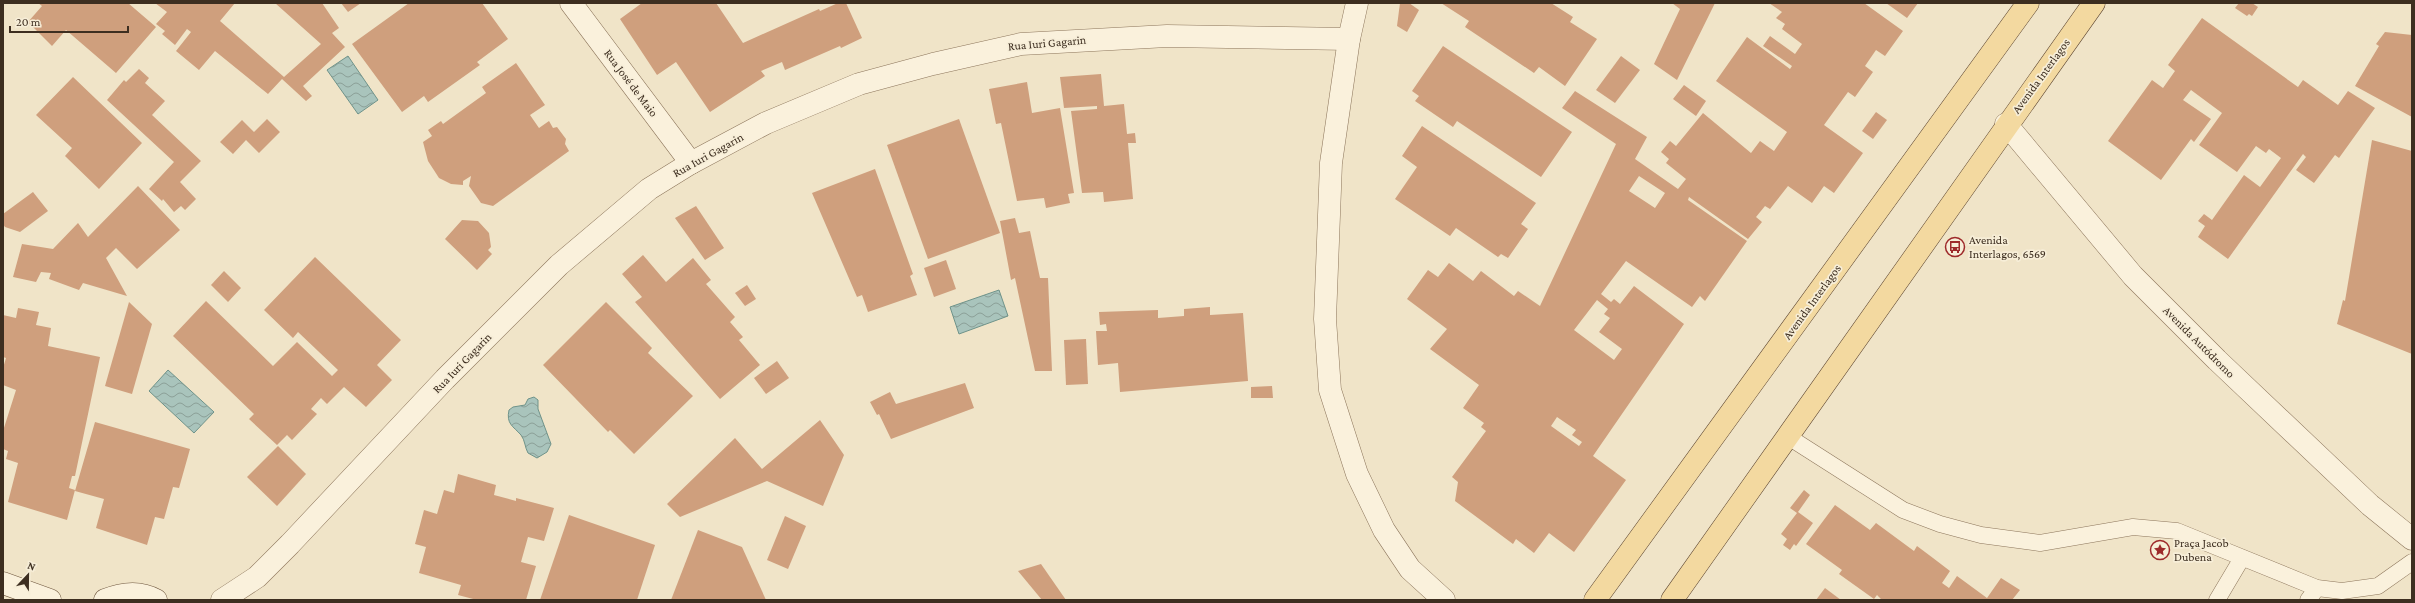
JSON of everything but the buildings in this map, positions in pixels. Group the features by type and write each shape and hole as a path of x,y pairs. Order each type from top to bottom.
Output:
{"main road":[{"name":"Avenida Interlagos","path":"1595,600 2028,3"},
{"name":"Avenida Interlagos","path":"1672,600 2006,124 2094,3"}],"street":[{"name":"Rua José de Maio","path":"571,3 691,163"},
{"path":"1357,3 1349,39 1331,163 1325,319 1330,390 1357,474 1384,530 1410,569 1444,600"},
{"name":"Rua Iuri Gagarin","path":"222,600 257,577 445,380 559,264 649,189 691,163 766,124 859,84 934,64 1021,44 1167,36 1349,39"},
{"name":"Avenida Autódromo","path":"2006,124 2133,276 2217,360 2370,505 2412,539"},
{"path":"3,582 50,600"},
{"path":"105,600 116,596 133,594 156,600"}],"lane":[{"path":"1787,436 1903,510 1940,524 1980,535 2040,542 2133,527 2152,527 2176,531 2242,558 2313,594 2378,586 2412,562"},
{"path":"2217,600 2242,558"}],"water":[{"path":"348,56 378,100 358,114 327,70"},
{"path":"999,290 1008,316 959,334 950,307"},
{"path":"168,370 214,412 194,433 149,391"},
{"path":"534,397 538,400 538,409 551,444 547,452 537,458 528,453 521,435 508,419 509,410 513,407 525,405 528,399"}],"place":[{"name":"Avenida Interlagos, 6569","path":"1955,247"},
{"name":"Praça Jacob Dubena","path":"2160,550"}]}
